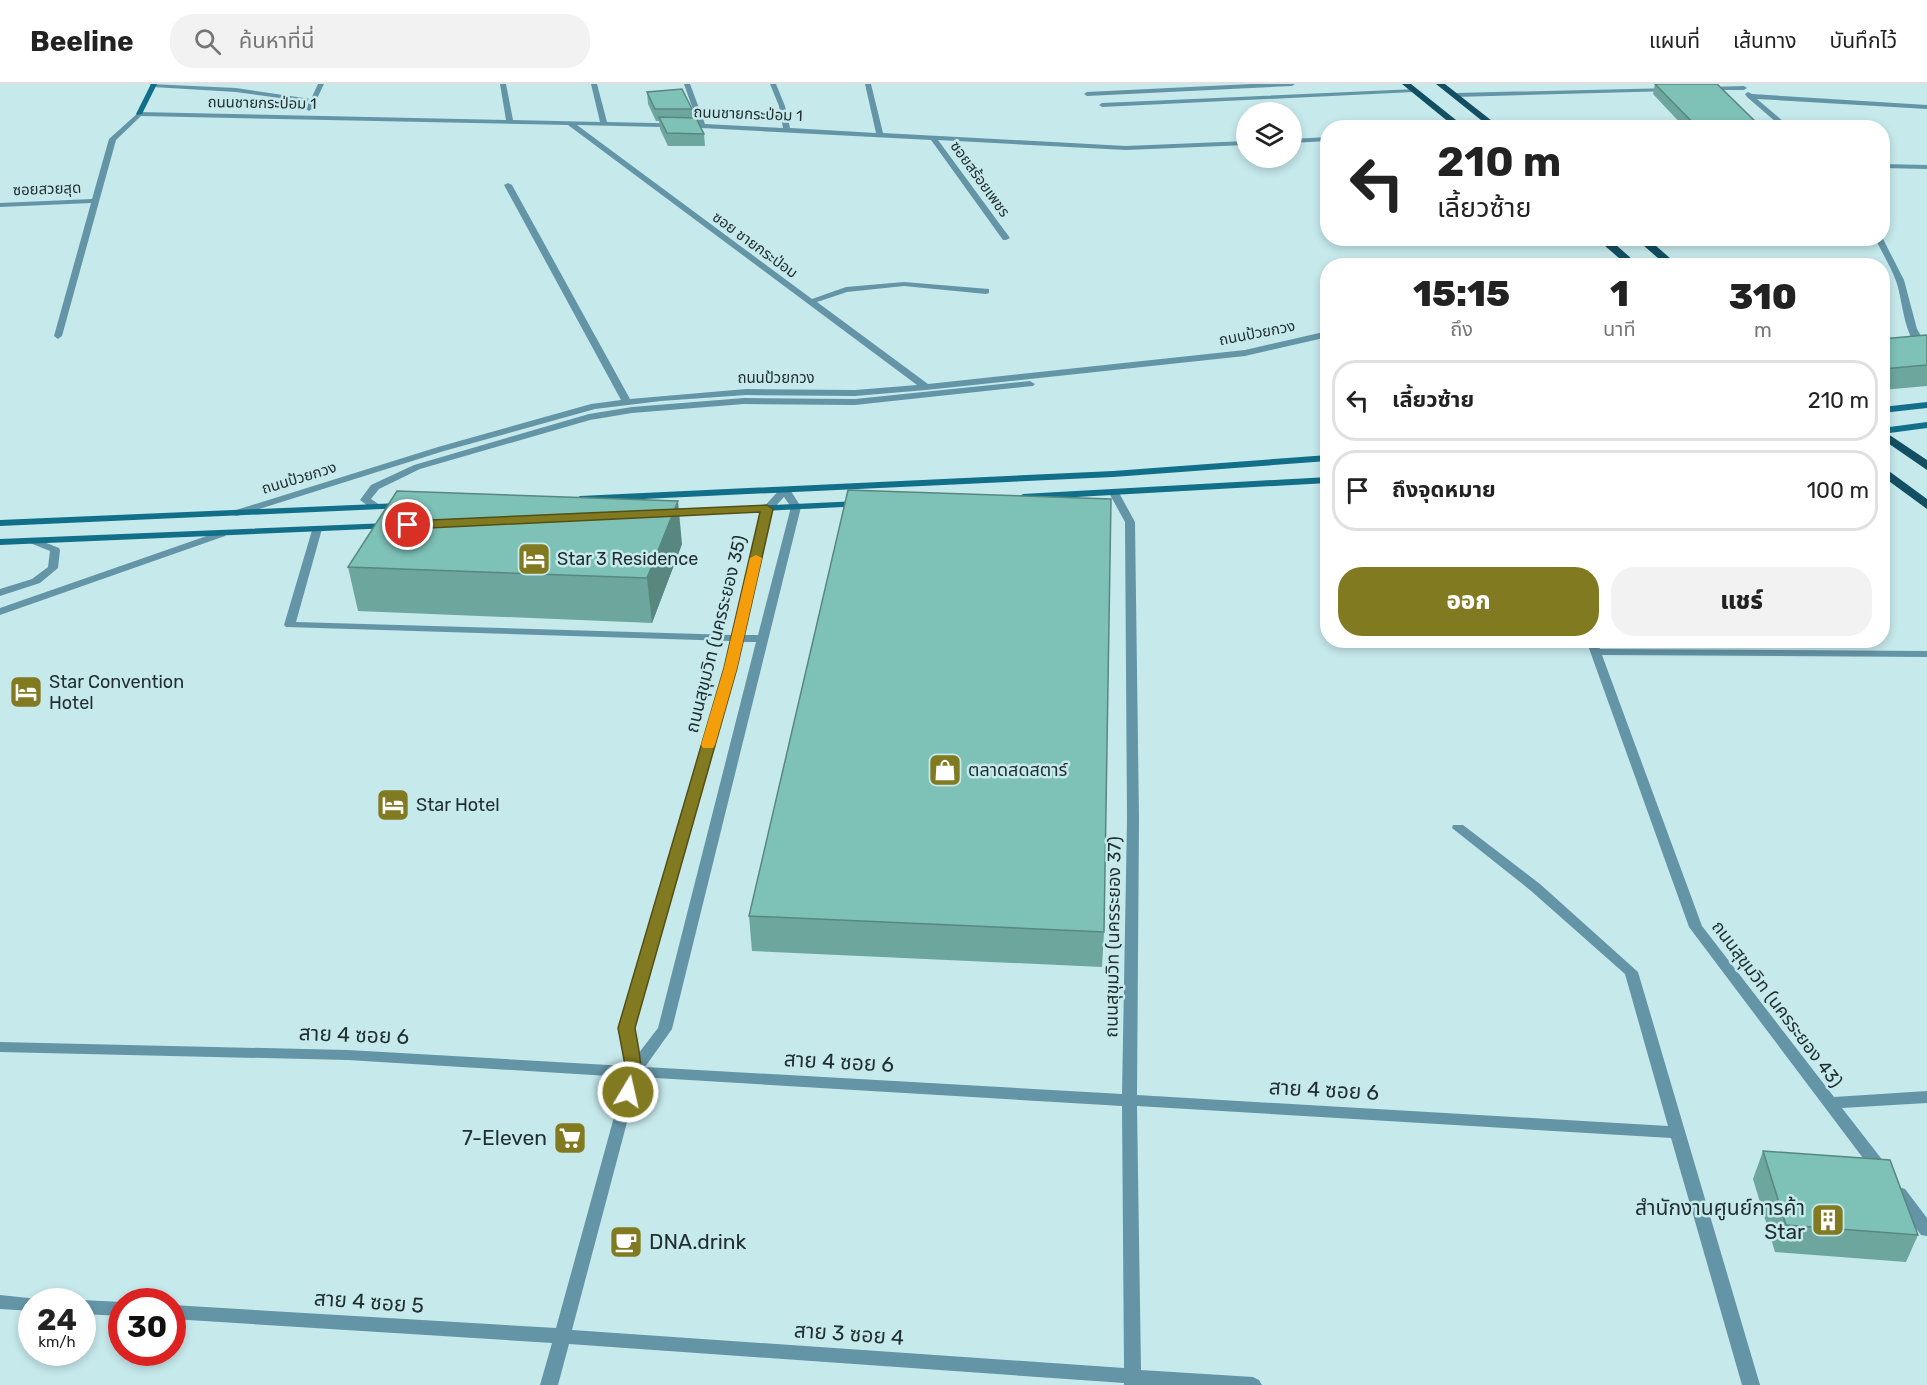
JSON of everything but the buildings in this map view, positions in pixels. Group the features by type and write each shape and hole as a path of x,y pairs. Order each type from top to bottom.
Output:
{"main road":[{"path":"1406,84 1452,120"},
{"path":"1440,84 1487,120"},
{"path":"1611,246 1625,258"},
{"path":"1650,246 1664,258"},
{"path":"1890,438 1927,466"},
{"path":"1890,476 1927,505"}],"street":[{"path":"304,118 321,84"},
{"path":"503,84 510,122"},
{"path":"594,84 604,124"},
{"path":"687,84 702,126"},
{"path":"773,84 787,129"},
{"path":"868,84 880,134"},
{"path":"1087,94 1208,86 1293,84"},
{"path":"1737,84 1778,120"},
{"path":"58,336 113,139 139,114 153,85 236,87 312,101"},
{"path":"1698,89 1744,88"},
{"path":"1455,95 1680,89"},
{"path":"1160,90 1167,101"},
{"path":"1102,105 1414,90"},
{"path":"1749,96 1927,107"},
{"name":"ถนนชายกระป่อม 1","path":"139,114 702,126 1126,148 1236,143"},
{"name":"ซอย ชายกระป่อม","path":"569,123 926,387"},
{"name":"ซอยสร้อยเพชร","path":"932,137 1006,238"},
{"path":"1302,140 1320,139"},
{"path":"1890,166 1927,167"},
{"path":"508,185 627,402"},
{"name":"ซอยสวยสุด","path":"0,205 95,201"},
{"path":"1890,261 1902,286 1919,345 1927,351"},
{"path":"810,302 846,290 884,285 904,284 986,291"},
{"name":"ถนนป้วยกวง","path":"237,513 403,461 594,406 746,392 855,393 926,387 1245,353 1320,336"},
{"name":"ถนนป้วยกวง","path":"376,507 365,500 368,493 393,478 442,459 589,417 632,410 744,401 855,402 925,396 1255,359 1320,343"},
{"path":"1890,409 1927,405"},
{"path":"1890,431 1927,425"},
{"path":"572,499 1113,474 1320,459"},
{"path":"393,478 390,473 403,461"},
{"path":"1011,498 1320,480"},
{"path":"785,490 796,507"},
{"path":"767,509 785,490"},
{"name":"ถนนสุขุมวิท (นครระยอง 37)","path":"1114,493 1131,522 1133,819 1129,1100 1133,1381"},
{"path":"650,514 874,504"},
{"path":"0,523 410,506"},
{"name":"ถนนสุขุมวิท (นครระยอง 35)","path":"549,1385 634,1070 665,1029 796,507"},
{"name":"ถนนสุขุมวิท (นครระยอง 35)","path":"634,1070 626,1028 738,638 767,509"},
{"path":"0,542 396,525"},
{"path":"317,529 290,625 764,639"},
{"path":"0,612 221,534"},
{"path":"0,592 36,581 53,568 55,550 33,541"},
{"name":"ถนนสุขุมวิท (นครระยอง 43)","path":"1594,648 1696,927 1927,1230"},
{"path":"1676,648 1927,654"},
{"path":"1458,828 1535,887 1631,972 1751,1385"},
{"name":"สาย 4 ซอย 6","path":"0,1047 336,1054 1676,1132"},
{"path":"1830,1103 1927,1097"},
{"path":"0,1302 18,1303"},
{"name":"สาย 4 ซอย 5","path":"186,1313 562,1336"},
{"name":"สาย 3 ซอย 4","path":"562,1336 1133,1381 1253,1385"}],"slow traffic":[{"path":"708,745 731,668 756,558"}],"place":[{"name":"Star 3 Residence","path":"534,559"},
{"name":"Star Convention Hotel","path":"26,692"},
{"name":"ตลาดสดสตาร์","path":"945,770"},
{"name":"Star Hotel","path":"393,805"},
{"name":"7-Eleven","path":"570,1138"},
{"name":"สำนักงานศูนย์การค้า Star","path":"1828,1220"},
{"name":"DNA.drink","path":"626,1242"}],"route":[{"path":"408,525 767,509 731,668 626,1028 634,1070 628,1092"}]}
